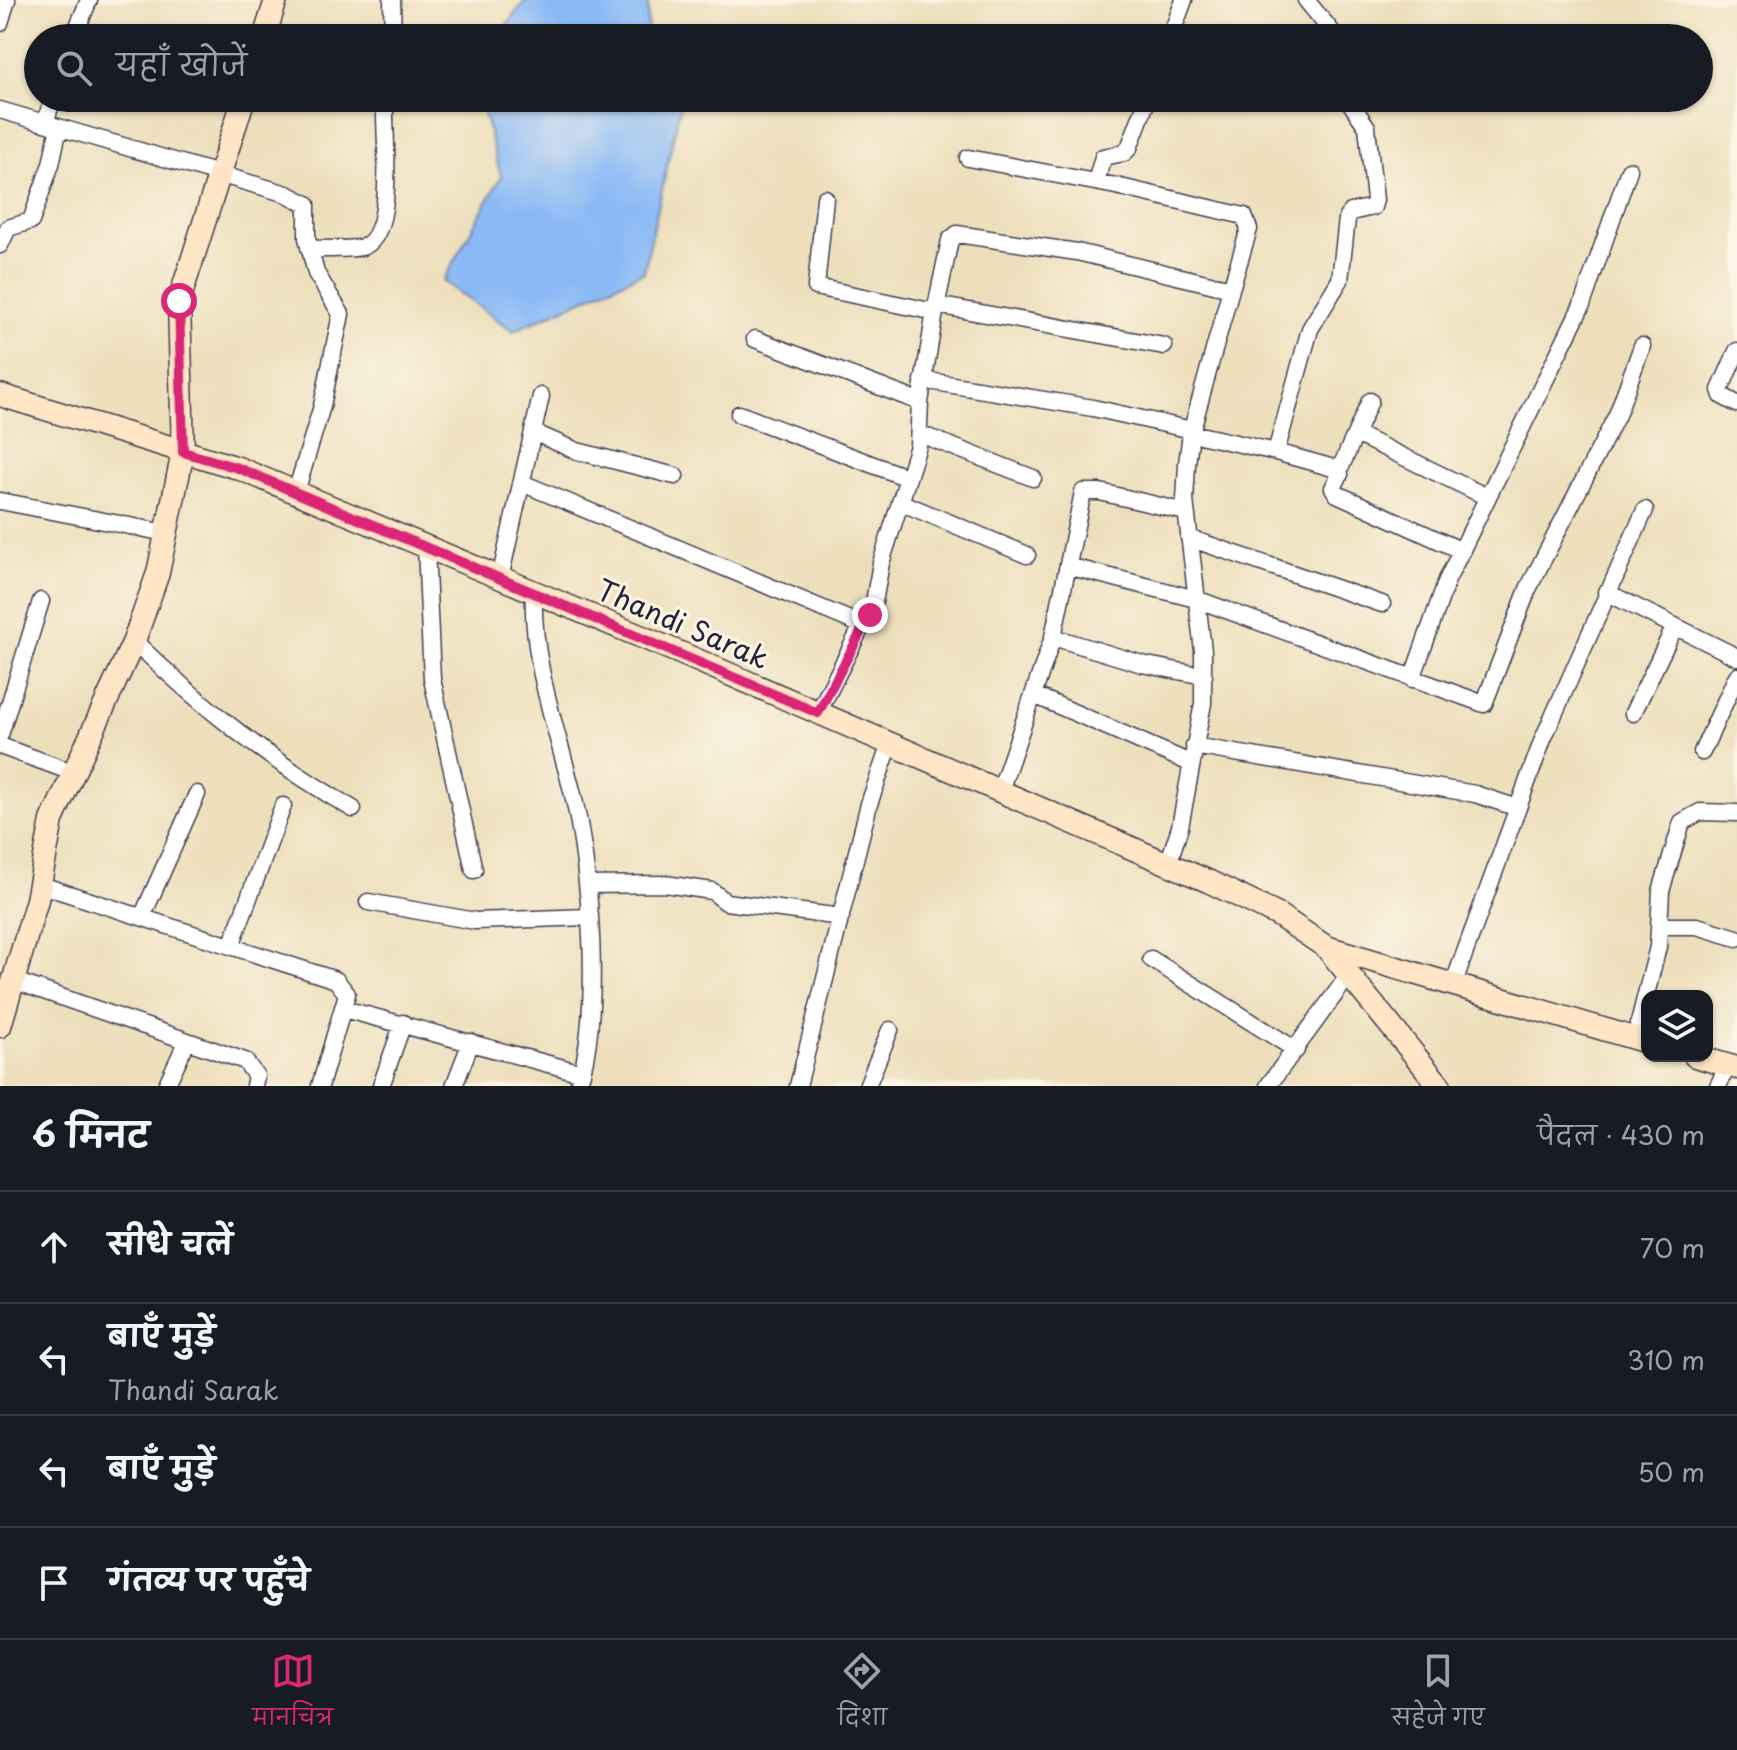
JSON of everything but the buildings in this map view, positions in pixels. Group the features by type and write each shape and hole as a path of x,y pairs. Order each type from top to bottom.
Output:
{"main road":[{"path":"268,24 276,0"},
{"path":"0,1026 2,1002 28,932 52,820 134,641 158,573 183,452 179,301 240,112"},
{"name":"Thandi Sarak","path":"0,395 238,468 296,492 1168,864 1278,915 1326,947"},
{"path":"1326,947 1641,1040"},
{"path":"1326,947 1440,1086"}],"street":[{"path":"0,23 7,0"},
{"path":"79,24 89,0"},
{"path":"392,0 393,24"},
{"path":"1175,24 1184,0"},
{"path":"1306,0 1326,24"},
{"path":"0,110 302,199 309,209 309,248 323,286 339,305 341,314 322,406 296,492"},
{"path":"0,245 4,221 31,221 51,164 52,112"},
{"path":"309,248 361,248 372,239 386,190 385,112"},
{"path":"1096,182 1103,157 1124,153 1129,148 1143,112"},
{"path":"1276,452 1310,329 1340,280 1347,219 1351,212 1373,207 1375,200 1367,127 1357,112"},
{"path":"968,158 1096,182 1247,218 1249,229 1192,431 1186,512 1204,676 1203,703 1180,827 1168,864"},
{"path":"1412,679 1462,551 1582,305 1629,170"},
{"path":"825,198 816,287 1164,346"},
{"path":"818,713 864,626 908,478 920,434 923,380 950,240 957,234 1077,252 1231,289"},
{"path":"755,339 920,402"},
{"path":"1068,566 1196,599 1480,704 1486,702 1528,589 1617,415 1642,346"},
{"path":"1737,351 1720,390 1722,396 1737,404"},
{"path":"923,380 1093,408 1276,452 1339,471"},
{"path":"500,578 541,396"},
{"path":"1370,401 1333,488 1337,494 1462,551"},
{"path":"739,414 908,478"},
{"path":"535,433 577,451 675,476"},
{"path":"920,434 1033,478"},
{"path":"1356,434 1487,497"},
{"path":"522,483 864,626"},
{"path":"1000,791 1053,637 1083,492 1100,492 1186,512"},
{"path":"0,501 166,533"},
{"path":"900,502 1027,555"},
{"path":"1453,985 1543,739 1645,510"},
{"path":"1189,538 1382,604"},
{"path":"426,547 432,679 474,870"},
{"path":"344,1009 471,1042 580,1080 590,1020 587,885 581,831 536,648 534,592"},
{"path":"1606,592 1737,657"},
{"path":"0,735 6,690 41,601"},
{"path":"1633,713 1675,626"},
{"path":"1053,637 1142,664 1204,676"},
{"path":"134,641 195,701 237,735 353,809"},
{"path":"1702,752 1737,676"},
{"path":"1034,695 1192,754 1475,794 1518,808"},
{"path":"798,1086 869,804 890,744"},
{"path":"0,746 72,772"},
{"path":"142,917 197,794"},
{"path":"231,946 283,806"},
{"path":"1649,990 1664,881 1682,822 1700,812 1737,813"},
{"path":"38,884 336,980 347,994 320,1086"},
{"path":"587,885 665,884 712,891 726,902 841,917"},
{"path":"368,902 475,921 588,917"},
{"path":"1660,926 1697,926 1737,938"},
{"path":"1151,959 1296,1050"},
{"path":"1268,1086 1349,975"},
{"path":"12,980 245,1061 256,1076 254,1086"},
{"path":"381,1086 403,1023"},
{"path":"867,1086 890,1030"},
{"path":"166,1086 187,1041"},
{"path":"454,1086 471,1042"},
{"path":"1718,1086 1732,1067"}],"water":[{"path":"526,0 648,0 647,24 507,24"},
{"path":"484,112 679,112 644,272 513,331 443,281 501,177"}],"route":[{"path":"179,301 183,452 238,468 818,713 870,615"}]}
